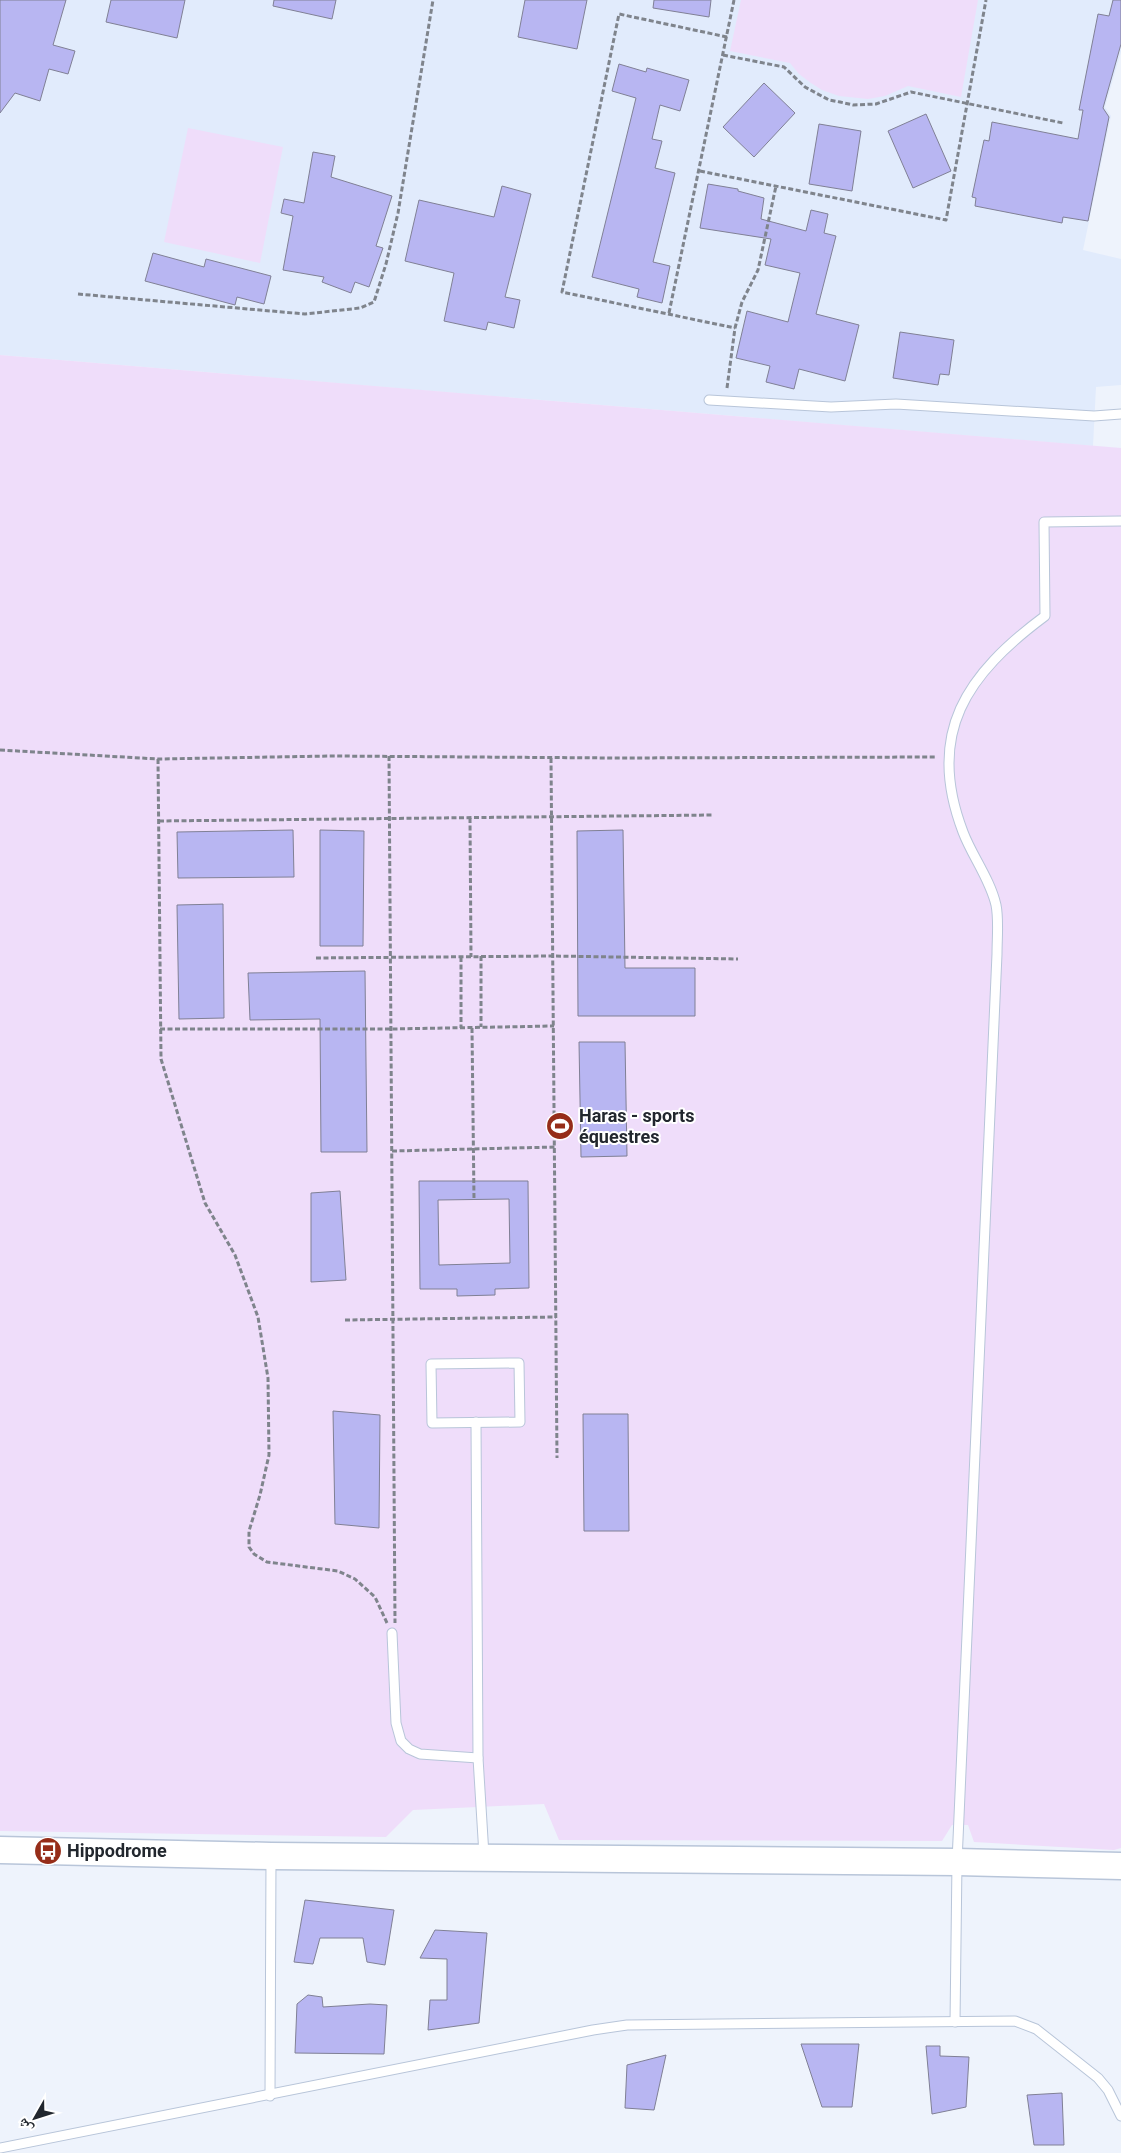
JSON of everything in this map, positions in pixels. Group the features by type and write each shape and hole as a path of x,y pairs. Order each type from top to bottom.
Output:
{"main road":[{"path":"0,1850 271,1856 957,1862 1121,1866"}],"lane":[{"path":"709,400 831,407 896,404 1094,416 1121,414"},
{"path":"955,2022 957,1862 997,927 996,906 993,894 964,835 956,813 950,786 948,757 952,726 964,701 983,671 1014,639 1045,616 1044,522 1121,521"},
{"path":"519,1362 520,1422 476,1422 432,1423 431,1364 519,1362"},
{"path":"476,1422 478,1758 484,1857"},
{"path":"392,1633 396,1723 401,1741 409,1749 420,1754 478,1758"},
{"path":"270,2096 271,1856"},
{"path":"0,2148 270,2096 593,2030 627,2025 1015,2021 1036,2029 1098,2078 1108,2090 1121,2116"}],"path":[{"path":"78,294 305,314 360,308 374,302 386,264 398,213 433,0"},
{"path":"669,313 734,0"},
{"path":"700,171 946,220 986,0"},
{"path":"727,37 619,14 562,292 736,328"},
{"path":"723,56 784,67 805,87 829,100 853,105 876,104 911,92 1063,123"},
{"path":"726,400 736,328 742,302 758,270 776,186"},
{"path":"0,750 158,760 388,756 551,758 948,757"},
{"path":"388,756 396,1621 392,1633"},
{"path":"551,758 557,1458"},
{"path":"158,760 161,1059 204,1203 235,1255 258,1318 265,1349 269,1388 269,1455 260,1495 248,1531 249,1547 254,1554 267,1562 338,1571 355,1579 374,1597 392,1633"},
{"path":"159,821 712,815"},
{"path":"470,818 471,957"},
{"path":"481,956 481,1027"},
{"path":"316,958 553,956 738,960"},
{"path":"461,957 462,1028"},
{"path":"160,1029 391,1029 554,1026"},
{"path":"472,1028 474,1198"},
{"path":"392,1151 554,1147"},
{"path":"345,1320 556,1317"}],"shaded area":[{"path":"0,0 1121,0 1121,52 1105,107 1111,116 1083,250 1121,259 1121,385 1096,387 1093,446 0,355"},
{"path":"741,0 978,0 961,97 908,86 885,96 868,99 839,96 822,90 811,83 799,74 790,63 730,51"},
{"path":"188,128 283,147 260,263 164,242"},
{"name":"Haras - sports équestres","path":"0,355 1121,448 1121,1848 1114,1850 974,1842 968,1825 952,1825 942,1841 559,1840 544,1804 413,1810 386,1837 0,1831"}],"building":[{"path":"0,0 66,0 53,45 75,51 68,74 49,69 40,101 15,93 0,113"},
{"path":"111,0 185,0 177,38 106,22"},
{"path":"274,0 336,0 332,19 273,6"},
{"path":"525,0 587,0 577,49 518,37"},
{"path":"654,0 711,0 709,17 653,8"},
{"path":"1113,0 1121,0 1121,44 1103,108 1109,117 1088,221 1063,217 1062,223 975,206 976,198 972,197 984,140 989,141 992,122 1078,139 1083,110 1079,110 1098,14 1109,16"},
{"path":"619,64 646,72 647,68 689,80 680,111 660,105 652,139 662,141 655,168 675,173 653,262 670,266 662,303 637,297 639,289 592,277 636,98 612,91"},
{"path":"764,83 795,113 754,157 723,127"},
{"path":"926,114 951,171 913,188 888,131"},
{"path":"819,124 861,131 852,191 809,184"},
{"path":"313,152 335,156 331,177 392,196 376,246 383,248 369,287 355,282 351,293 322,282 324,277 283,270 293,216 281,213 284,199 304,203"},
{"path":"708,184 738,189 738,191 764,198 761,219 806,231 811,210 828,214 824,233 836,236 816,314 859,325 845,381 799,369 794,389 766,382 770,366 736,358 747,311 788,322 800,273 765,265 771,239 700,228"},
{"path":"502,186 531,194 505,297 520,300 514,328 488,322 486,330 444,321 454,273 405,261 419,200 494,217"},
{"path":"153,253 204,267 206,259 271,276 264,304 237,297 235,305 145,281"},
{"path":"900,332 954,340 949,375 940,374 938,385 893,378"},
{"path":"293,830 294,877 178,878 177,832"},
{"path":"320,830 364,831 363,946 320,946"},
{"path":"623,830 625,968 695,968 695,1016 578,1016 577,831"},
{"path":"223,904 224,1018 179,1019 177,905"},
{"path":"365,971 367,1152 321,1152 320,1019 250,1020 248,973"},
{"path":"579,1042 625,1042 627,1156 581,1157"},
{"path":"419,1181 528,1181 529,1288 495,1289 495,1295 457,1296 457,1289 420,1289","holes":["509,1199 510,1263 439,1265 438,1200"]},
{"path":"340,1191 346,1280 311,1282 311,1193"},
{"path":"333,1411 380,1415 379,1528 335,1524"},
{"path":"583,1414 628,1414 629,1531 584,1531"},
{"path":"305,1900 394,1910 385,1965 367,1962 363,1938 320,1938 313,1964 294,1962"},
{"path":"435,1930 487,1933 479,2023 428,2030 430,2000 447,2000 447,1959 420,1958"},
{"path":"308,1995 322,1997 323,2007 370,2004 387,2005 384,2054 295,2053 297,2004"},
{"path":"801,2044 859,2044 852,2107 822,2107"},
{"path":"926,2046 940,2046 940,2056 969,2057 966,2107 932,2114"},
{"path":"666,2055 654,2110 625,2108 627,2065"},
{"path":"1062,2093 1064,2145 1034,2145 1027,2095"}],"place":[{"name":"Haras - sports équestres","path":"560,1126"},
{"name":"Hippodrome","path":"48,1851"}]}
